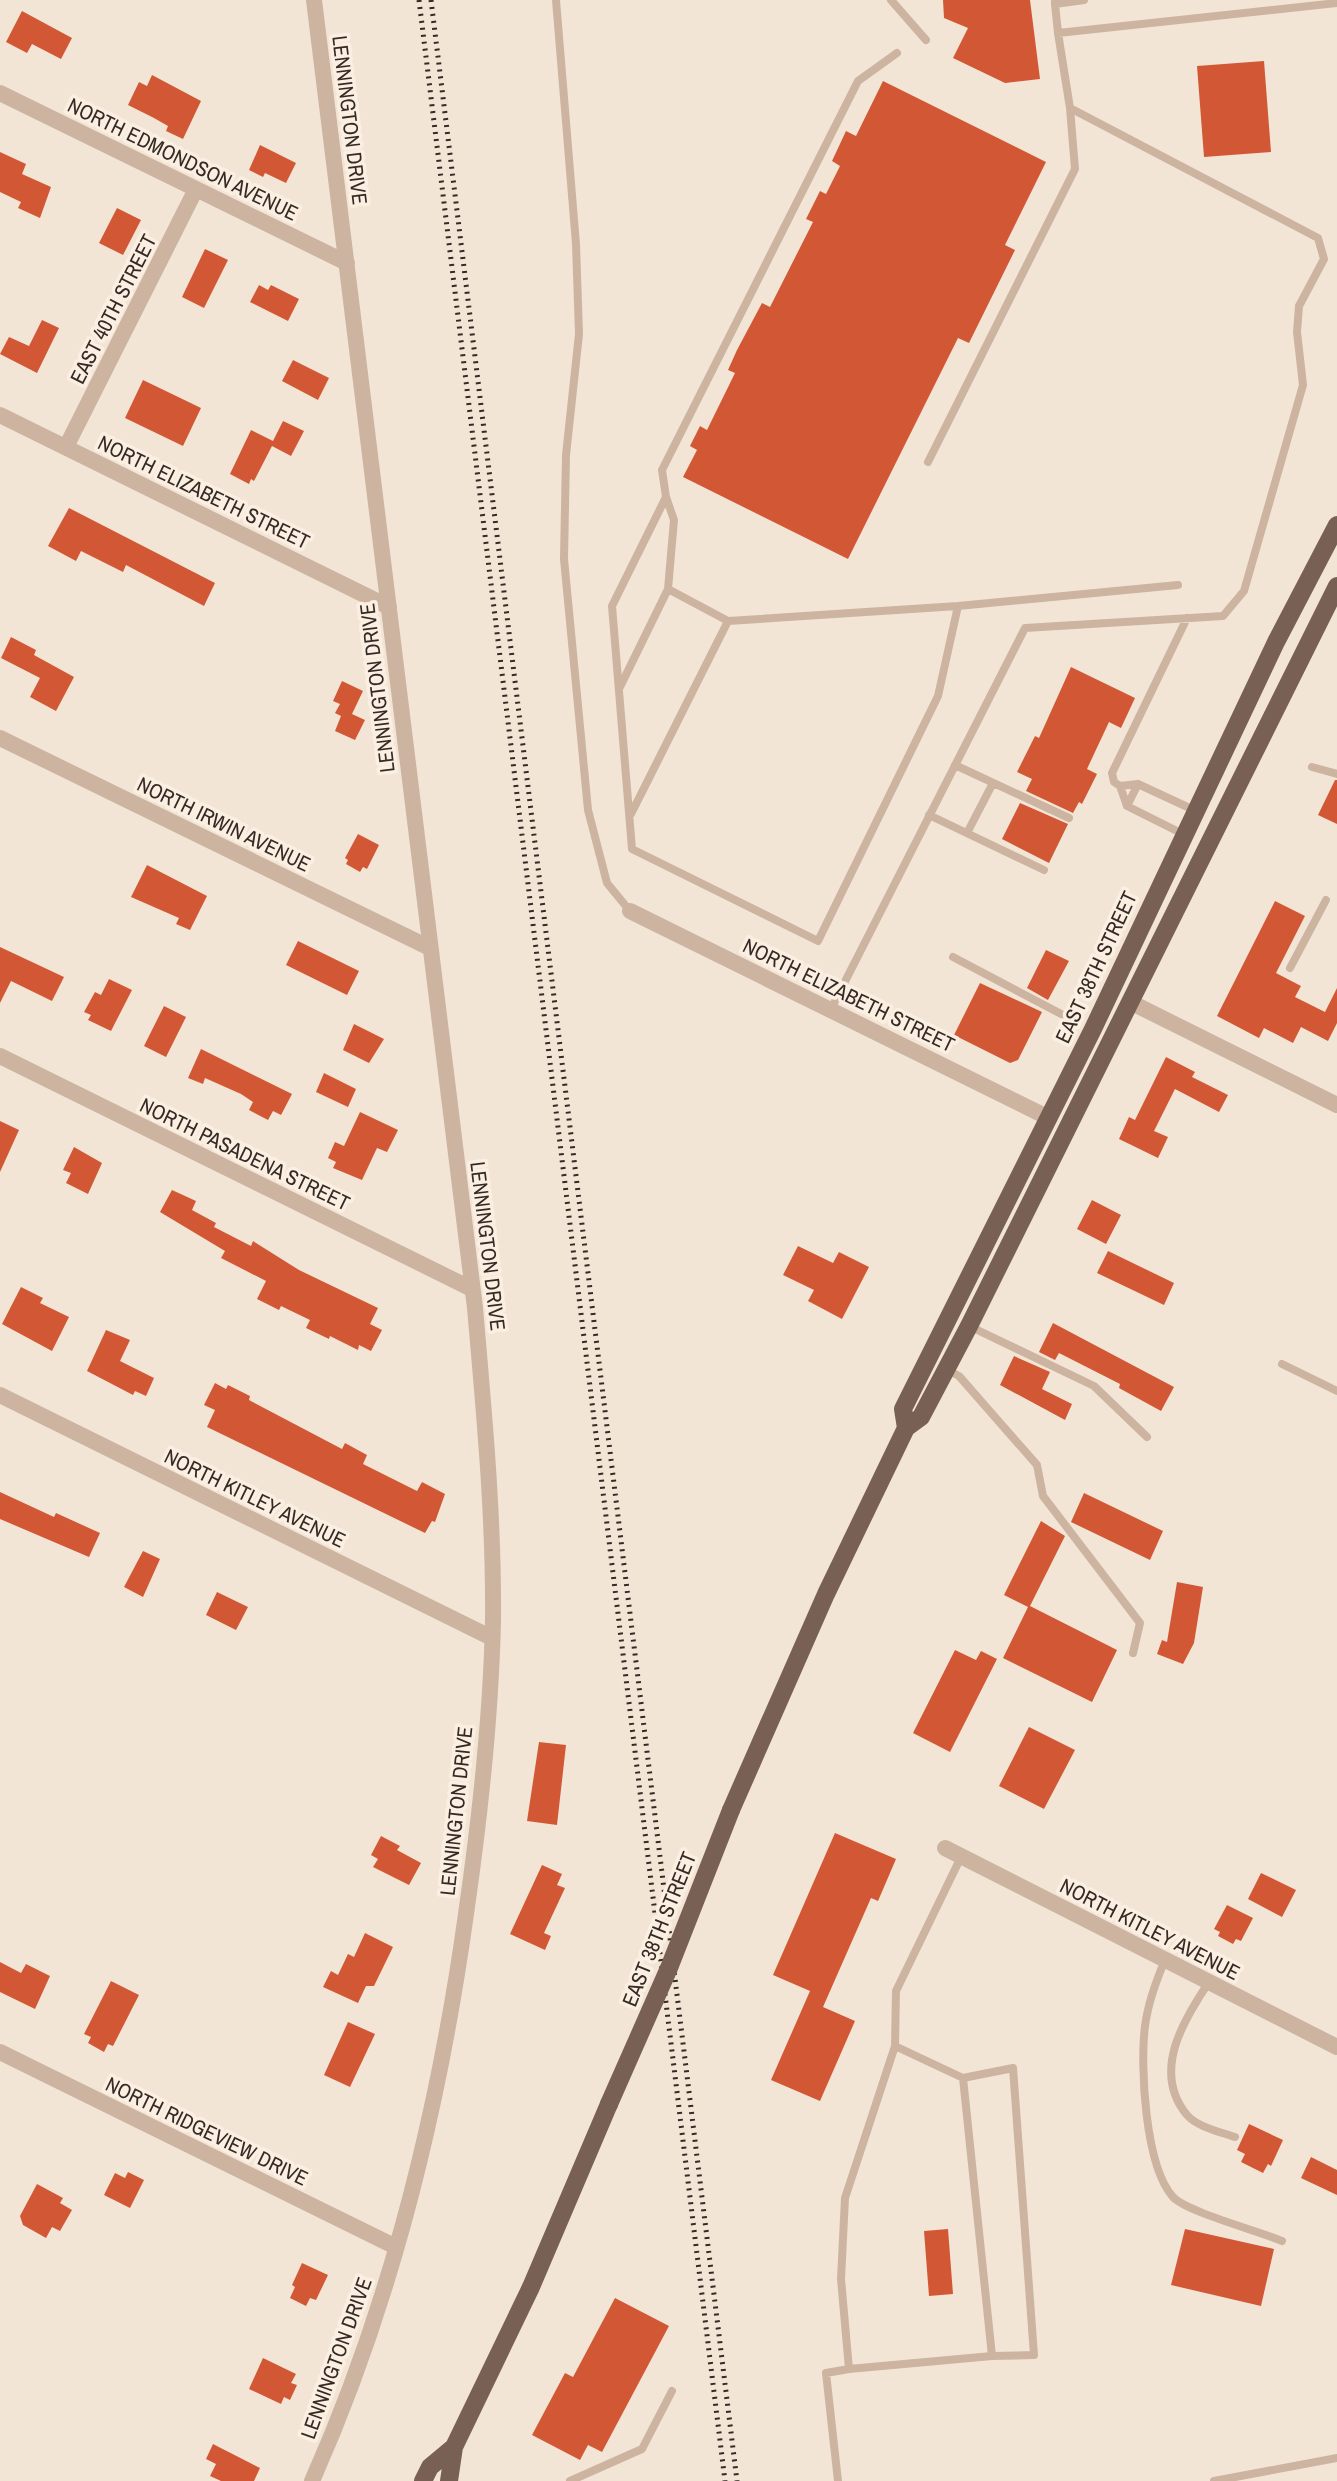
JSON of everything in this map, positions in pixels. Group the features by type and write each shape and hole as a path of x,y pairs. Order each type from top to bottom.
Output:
{"main road":[{"name":"EAST 38TH STREET","path":"906,1428 903,1409 1049,1118 1276,642 1337,525"},
{"name":"EAST 38TH STREET","path":"449,2481 454,2447 531,2287 669,1968 731,1810 826,1594 906,1428 921,1417 969,1326 1337,586"},
{"name":"EAST 38TH STREET","path":"423,2481 430,2467 454,2447"}],"street":[{"name":"LENNINGTON DRIVE","path":"312,2481 365,2350 426,2132 462,1947 478,1826 492,1638 489,1460 472,1289 314,0"},
{"name":"NORTH EDMONDSON AVENUE","path":"0,93 346,263"},
{"name":"EAST 40TH STREET","path":"66,447 196,189"},
{"name":"NORTH ELIZABETH STREET","path":"0,415 389,607"},
{"name":"NORTH IRWIN AVENUE","path":"0,738 430,947"},
{"name":"NORTH ELIZABETH STREET","path":"631,911 1049,1118"},
{"path":"1130,1002 1337,1105"},
{"name":"NORTH PASADENA STREET","path":"0,1056 472,1289"},
{"name":"NORTH KITLEY AVENUE","path":"0,1395 492,1638"},
{"name":"NORTH KITLEY AVENUE","path":"944,1848 1337,2047"},
{"name":"NORTH RIDGEVIEW DRIVE","path":"0,2053 396,2247"}],"lane":[{"path":"556,0 574,217 579,334 566,455 564,559 588,810 607,883 631,911"},
{"path":"891,0 926,40"},
{"path":"928,463 1074,169 1070,108 1055,2 1084,0"},
{"path":"1058,33 1337,4"},
{"path":"619,689 668,589 674,520 666,497 662,470 858,81 897,53"},
{"path":"831,1009 1025,628 1223,616 1244,591 1303,385 1297,331 1299,306 1324,259 1318,238 1070,108"},
{"path":"666,497 612,606 632,849 818,940 938,696 958,606"},
{"path":"668,589 728,621 958,606 1178,585"},
{"path":"1185,835 1127,806 1112,773 1187,618"},
{"path":"629,817 728,621"},
{"path":"955,765 1069,818"},
{"path":"1312,767 1337,774"},
{"path":"967,833 993,783"},
{"path":"1120,786 1138,783 1196,811"},
{"path":"1127,806 1138,783"},
{"path":"929,815 1044,870"},
{"path":"1290,968 1326,900"},
{"path":"953,957 1066,1016"},
{"path":"969,1326 1094,1386 1147,1437"},
{"path":"1282,1364 1337,1391"},
{"path":"946,1369 960,1376 1037,1465 1043,1496 1140,1623 1133,1653"},
{"path":"849,2369 841,2279 845,2198 895,2046 896,1991 961,1857"},
{"path":"1165,1959 1153,1990 1145,2026 1144,2067 1145,2108 1162,2180 1175,2199 1282,2241"},
{"path":"1209,1982 1191,2008 1176,2038 1171,2061 1173,2090 1187,2116 1235,2137"},
{"path":"838,2481 826,2373 992,2356 1034,2355 1013,2068 963,2078 895,2046"},
{"path":"963,2078 992,2356"},
{"path":"569,2481 642,2449 672,2392"},
{"path":"1214,2481 1337,2458"}],"building":[{"path":"943,0 1030,0 1040,79 1005,83 953,58 968,28 944,18"},
{"path":"22,11 72,38 61,59 32,44 27,53 6,42"},
{"path":"1264,61 1271,152 1204,157 1197,66"},
{"path":"152,75 201,101 183,139 166,131 168,126 128,105 139,82 147,86"},
{"path":"883,81 1046,162 1005,245 1015,250 969,343 958,338 848,559 683,477 697,450 690,446 700,426 707,430 735,373 728,370 737,350 762,303 770,307 813,222 806,219 820,191 826,194 840,166 832,161 846,131 856,136"},
{"path":"260,145 296,163 286,183 265,173 263,177 249,170"},
{"path":"0,152 26,164 22,174 51,187 40,218 18,208 21,202 0,192"},
{"path":"117,208 141,220 123,255 99,243"},
{"path":"205,249 228,260 204,308 182,297"},
{"path":"259,285 268,290 271,285 299,299 288,321 250,302"},
{"path":"42,320 59,328 37,373 0,354 9,337 29,346"},
{"path":"293,360 329,378 318,400 282,381"},
{"path":"143,380 201,408 183,446 125,418"},
{"path":"283,421 304,431 291,456 272,446 254,481 251,479 249,484 230,474 251,430 273,441"},
{"path":"69,508 215,583 204,606 126,565 123,572 81,551 76,561 48,546"},
{"path":"11,637 36,650 34,655 74,677 56,711 30,697 40,678 1,658"},
{"path":"1071,667 1135,698 1121,728 1109,722 1087,769 1097,774 1082,804 1079,802 1073,813 1026,791 1032,779 1017,772 1035,736 1039,738"},
{"path":"342,681 363,691 352,714 365,720 355,740 335,731 341,716 335,713 340,704 333,701"},
{"path":"1337,780 1337,824 1318,815"},
{"path":"1020,803 1068,824 1049,863 1002,839"},
{"path":"358,834 379,845 367,869 363,867 360,872 346,864 348,860 345,858"},
{"path":"147,865 207,896 190,930 176,924 179,918 131,897"},
{"path":"1275,901 1305,916 1276,973 1301,986 1295,997 1325,1012 1337,988 1337,1023 1328,1041 1301,1027 1293,1043 1264,1028 1259,1038 1217,1016"},
{"path":"298,941 359,971 347,995 286,965"},
{"path":"0,947 64,977 52,1001 11,981 0,1003"},
{"path":"1046,950 1069,961 1048,1000 1027,988"},
{"path":"109,979 132,990 111,1031 88,1020 91,1015 84,1012 95,992 101,995"},
{"path":"980,983 1042,1012 1018,1060 1010,1063 954,1035"},
{"path":"164,1006 186,1017 166,1057 144,1046"},
{"path":"354,1024 384,1039 369,1063 343,1050"},
{"path":"201,1049 292,1094 281,1115 273,1111 268,1120 249,1110 253,1102 241,1094 205,1078 203,1084 188,1078"},
{"path":"1166,1057 1195,1072 1192,1077 1228,1095 1219,1112 1175,1089 1154,1131 1168,1137 1158,1158 1119,1139 1129,1117 1135,1120"},
{"path":"324,1073 356,1089 348,1107 316,1092"},
{"path":"360,1112 398,1130 387,1152 377,1148 362,1180 333,1168 336,1162 328,1158 335,1142 344,1146"},
{"path":"0,1121 19,1130 0,1172"},
{"path":"74,1147 102,1163 88,1194 66,1183 71,1173 63,1170"},
{"path":"172,1190 196,1201 192,1210 216,1223 214,1227 251,1246 253,1241 299,1270 378,1308 370,1324 382,1330 371,1351 359,1345 358,1350 330,1336 329,1339 306,1328 310,1320 281,1306 279,1310 257,1299 266,1281 221,1258 225,1251 160,1212"},
{"path":"1092,1200 1121,1215 1106,1244 1077,1229"},
{"path":"798,1246 833,1263 839,1252 869,1267 842,1319 808,1301 814,1290 783,1275"},
{"path":"1108,1251 1174,1283 1164,1305 1097,1273"},
{"path":"21,1287 43,1298 40,1303 69,1317 52,1351 2,1324"},
{"path":"1053,1323 1174,1387 1161,1411 1119,1388 1120,1384 1059,1353 1055,1360 1039,1352"},
{"path":"106,1330 130,1340 120,1361 154,1378 146,1396 135,1391 133,1395 87,1371"},
{"path":"1014,1356 1050,1372 1042,1389 1072,1404 1065,1420 1000,1385"},
{"path":"215,1383 226,1389 228,1385 250,1396 249,1400 342,1449 345,1443 367,1455 363,1464 417,1491 422,1482 445,1494 435,1522 432,1521 425,1533 207,1427 215,1410 204,1405"},
{"path":"0,1492 54,1517 56,1513 100,1533 89,1557 0,1519"},
{"path":"1084,1493 1163,1531 1150,1560 1071,1522"},
{"path":"1041,1521 1065,1536 1030,1606 1117,1650 1092,1702 1003,1658 1028,1607 1004,1595"},
{"path":"143,1551 160,1559 143,1597 124,1587"},
{"path":"1177,1582 1203,1587 1194,1643 1183,1664 1157,1654 1162,1640 1167,1642"},
{"path":"217,1592 248,1607 236,1630 206,1615"},
{"path":"955,1650 976,1660 981,1651 997,1659 950,1752 913,1733"},
{"path":"1029,1727 1075,1750 1044,1809 999,1786"},
{"path":"539,1742 566,1745 557,1825 527,1821"},
{"path":"835,1833 896,1859 878,1901 871,1898 823,2007 855,2021 820,2101 771,2080 810,1991 773,1975"},
{"path":"381,1836 400,1846 397,1850 421,1863 409,1885 373,1867 378,1859 371,1855"},
{"path":"542,1865 562,1874 557,1885 565,1888 544,1933 551,1936 545,1950 510,1934"},
{"path":"1261,1873 1296,1890 1282,1917 1248,1899"},
{"path":"1227,1905 1253,1918 1241,1941 1236,1939 1233,1944 1218,1936 1220,1932 1214,1929"},
{"path":"365,1933 393,1947 374,1986 366,1986 358,2003 323,1987 331,1971 338,1975 348,1954 354,1957"},
{"path":"0,1962 21,1973 26,1964 50,1976 35,2009 0,1992"},
{"path":"111,1981 139,1995 113,2046 108,2044 104,2052 88,2043 91,2037 84,2034"},
{"path":"348,2022 375,2034 350,2087 324,2075"},
{"path":"1249,2124 1283,2140 1271,2166 1268,2164 1263,2173 1241,2162 1245,2154 1237,2150"},
{"path":"1311,2157 1337,2170 1337,2195 1301,2178"},
{"path":"128,2172 144,2180 130,2208 104,2195 115,2173 125,2178"},
{"path":"37,2184 63,2198 60,2203 72,2210 60,2231 52,2227 46,2238 23,2225 20,2216"},
{"path":"948,2229 953,2294 929,2296 924,2231"},
{"path":"1185,2229 1274,2249 1261,2306 1171,2285"},
{"path":"302,2263 328,2275 316,2300 310,2298 306,2306 290,2298 295,2287 292,2285"},
{"path":"615,2298 669,2326 602,2452 588,2445 580,2460 532,2435 565,2373 573,2377"},
{"path":"263,2358 296,2374 291,2383 297,2385 290,2400 284,2397 281,2404 249,2389"},
{"path":"213,2444 260,2468 254,2481 221,2481 210,2476 216,2464 206,2459"}],"railway":[{"path":"419,0 725,2481"},
{"path":"431,0 737,2481"}]}
